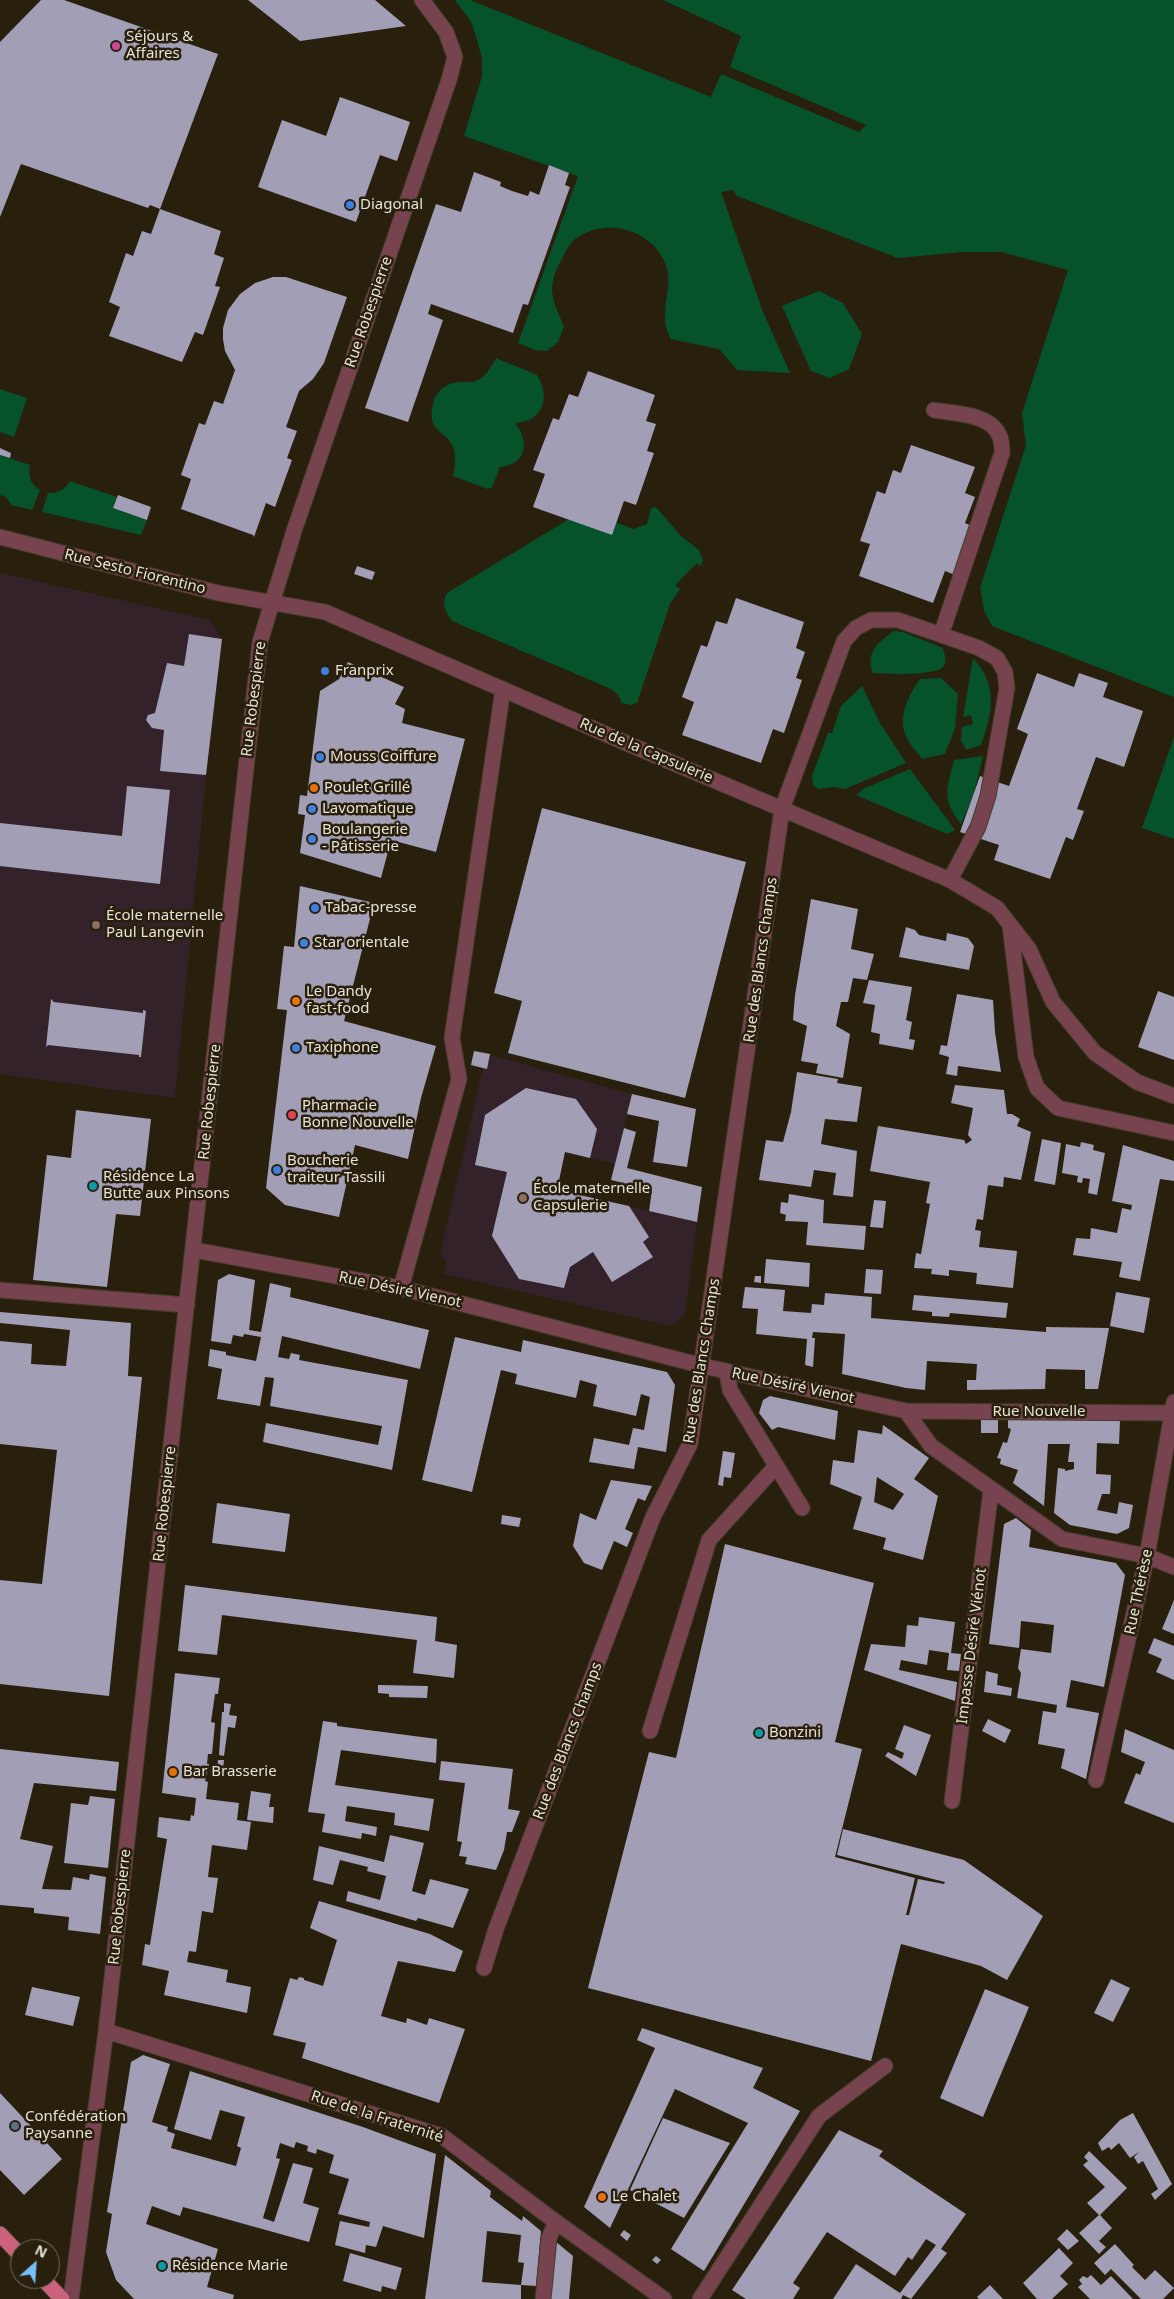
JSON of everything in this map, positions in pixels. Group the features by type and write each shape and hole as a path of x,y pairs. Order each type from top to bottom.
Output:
{"main road":[{"path":"0,2234 10,2244"},
{"path":"52,2289 62,2299"}],"street":[{"name":"Rue Robespierre","path":"71,2299 106,2032 260,642 271,602 449,80 455,57 446,32 422,0"},
{"path":"934,410 986,421 994,428 1000,438 1002,453 941,635"},
{"name":"Rue Sesto Fiorentino","path":"0,537 218,593 271,602"},
{"name":"Rue de la Capsulerie","path":"271,602 325,612 950,880 997,908 1029,948 1053,1002 1095,1053 1137,1082 1174,1096"},
{"name":"Rue des Blancs Champs","path":"484,1968 496,1929 654,1517 690,1444 703,1366 782,809 844,641 856,628 871,620 898,620 979,648 996,658 1005,672 1007,688 988,796 978,827 950,880"},
{"path":"401,1288 459,1079 452,1038 503,689"},
{"path":"1009,924 1026,1057 1037,1088 1058,1108 1174,1133"},
{"name":"Rue Désiré Vienot","path":"194,1250 401,1288 727,1372 906,1410"},
{"path":"0,1290 188,1304"},
{"path":"727,1372 730,1390 802,1508"},
{"name":"Rue Nouvelle","path":"906,1410 1173,1407"},
{"name":"Rue Thérèse","path":"1096,1780 1147,1556 1173,1407"},
{"path":"906,1410 931,1446 1062,1539 1147,1556 1174,1567"},
{"path":"650,1731 709,1540 776,1466"},
{"name":"Impasse Désiré Viénot","path":"952,1801 991,1490"},
{"name":"Rue de la Fraternité","path":"106,2032 442,2136 556,2222 664,2299"},
{"path":"700,2299 819,2116 885,2066"},
{"path":"543,2299 549,2238 556,2222"}],"shaded area":[{"name":"École maternelle Paul Langevin","path":"0,573 209,620 222,639 206,775 175,1098 0,1074"},
{"name":"École maternelle Capsulerie","path":"490,1055 632,1094 615,1164 565,1152 557,1190 697,1222 685,1314 671,1326 444,1274 446,1261 440,1254 483,1068"}],"green space":[{"path":"455,0 470,0 711,97 721,74 859,132 866,125 730,67 741,36 663,0 1174,0 1174,697 992,626 984,611 980,588 1026,445 1022,413 1068,270 1001,252 961,252 898,258 737,196 733,190 721,192 763,312 790,373 737,370 719,349 671,339 666,329 665,318 668,276 661,255 643,237 620,229 596,229 585,233 574,240 567,249 556,270 552,287 554,300 564,327 558,342 547,351 535,350 518,343 578,176 464,136 482,76 482,58 472,23"},
{"path":"819,291 843,303 862,334 849,369 830,378 811,371 782,306"},
{"path":"496,358 537,375 541,383 544,400 538,413 532,418 525,422 515,423 523,437 524,444 521,457 516,462 500,467 492,487 488,489 453,476 455,463 454,449 447,438 435,426 432,421 432,414 434,399 443,388 458,382 476,381 489,370"},
{"path":"0,389 27,398 14,437 0,432"},
{"path":"0,455 30,465 30,479 40,490 32,510 11,505 6,497 0,495"},
{"path":"70,481 117,497 113,508 147,520 141,535 42,512 48,493 61,490"},
{"path":"656,507 681,536 699,550 703,561 700,566 697,563 675,585 680,589 670,604 637,703 630,705 622,703 618,695 611,689 452,621 447,614 444,604 447,593 584,510 633,529 647,524 651,508"},
{"path":"894,631 903,632 943,648 945,660 943,667 938,670 921,673 873,673 871,660 874,649"},
{"path":"973,658 986,678 991,699 988,722 981,745 966,750 961,740 962,727 973,724 971,715 963,717"},
{"path":"941,678 958,694 955,728 945,754 922,759 906,736 903,721 904,713 908,699 920,679"},
{"path":"862,686 880,723 906,763 845,789 835,787 818,789 813,785 812,776 828,733 832,733 841,706"},
{"path":"1174,737 1174,839 1142,828"},
{"path":"983,756 973,797 961,824 950,807 947,793 954,760"},
{"path":"910,769 955,830 947,834 856,795 863,789"}],"building":[{"path":"41,0 64,0 218,54 160,209 150,205 148,208 21,164 0,217 0,42"},
{"path":"248,0 375,0 406,26 300,41"},
{"path":"340,97 410,122 397,161 380,155 356,222 258,187 282,120 326,136"},
{"path":"549,165 569,173 565,185 570,187 528,305 523,304 513,333 431,304 428,314 443,320 408,422 365,408 436,204 461,212 474,172 501,182 500,186 512,191 528,196 530,191 539,195"},
{"path":"160,209 221,231 214,254 224,258 215,286 220,287 203,335 195,332 182,362 109,336 120,307 109,302 126,253 133,256 142,231 151,234"},
{"path":"273,277 286,277 347,297 324,363 313,379 299,391 286,427 297,431 287,458 292,460 275,507 266,503 254,537 253,535 181,509 191,479 181,475 199,423 205,425 214,401 223,404 235,370 225,351 223,339 223,328 228,310 240,294 255,283"},
{"path":"588,371 655,395 646,421 656,424 647,451 654,453 636,505 624,501 612,535 533,507 545,474 533,470 553,418 559,420 569,394 578,397"},
{"path":"911,445 975,467 965,493 975,497 965,523 972,526 955,575 945,571 933,603 859,576 870,544 860,541 877,491 885,494 893,470 901,473"},
{"path":"0,448 11,453 10,458 0,455"},
{"path":"118,495 151,507 147,520 113,508"},
{"path":"357,566 375,572 372,580 354,574"},
{"path":"736,598 804,622 796,648 805,652 796,678 802,680 784,733 773,729 761,763 682,735 694,702 682,697 701,645 707,647 716,621 727,624"},
{"path":"189,634 222,639 206,775 160,771 164,730 152,728 146,720 148,715 155,713 167,663 184,666"},
{"path":"348,662 404,687 395,704 405,709 402,723 465,739 436,852 391,840 381,878 300,853 305,815 298,814 300,795 307,796 320,691 339,679"},
{"path":"1037,673 1074,687 1079,673 1108,683 1103,697 1143,711 1124,767 1096,757 1077,809 1084,811 1073,840 1066,837 1050,879 994,860 999,845 960,832 980,776 1009,786 1028,734 1017,729"},
{"path":"127,786 170,790 160,884 0,866 0,823 122,836"},
{"path":"542,808 746,862 685,1098 508,1053 522,1001 494,993"},
{"path":"300,886 374,903 344,1021 436,1046 421,1098 408,1159 355,1145 339,1217 285,1205 266,1188 287,1010 277,1009 284,946 294,947"},
{"path":"811,899 858,909 851,949 874,954 867,980 853,978 848,1002 841,1002 836,1026 850,1034 843,1078 816,1073 818,1064 801,1061 807,1026 793,1020 795,995"},
{"path":"906,927 915,930 919,935 946,941 947,933 968,938 974,946 969,970 899,957"},
{"path":"869,980 912,987 906,1020 912,1022 909,1039 915,1040 913,1050 879,1044 880,1034 871,1032 875,1005 863,1003"},
{"path":"1158,991 1174,997 1174,1060 1138,1047"},
{"path":"957,994 993,1000 995,1032 1001,1072 958,1066 957,1076 946,1074 949,1057 939,1054 941,1045 947,1046"},
{"path":"51,999 54,1002 143,1013 143,1010 146,1011 141,1057 139,1055 48,1045 46,1047"},
{"path":"474,1051 490,1054 487,1069 471,1065"},
{"path":"797,1072 838,1079 837,1083 862,1087 857,1122 825,1119 821,1144 857,1151 853,1197 833,1195 836,1173 814,1170 811,1187 759,1180 766,1140 783,1142 791,1112"},
{"path":"955,1085 1004,1090 1007,1114 1012,1114 1020,1119 1017,1126 1031,1132 1021,1180 1004,1177 1003,1187 988,1185 983,1220 977,1219 975,1230 981,1231 979,1247 1017,1251 1013,1288 976,1284 977,1273 949,1270 949,1276 931,1274 932,1269 914,1268 916,1253 921,1254 930,1204 926,1203 930,1182 870,1171 878,1126 964,1140 966,1144 972,1140 968,1135 973,1108 951,1103"},
{"path":"526,1088 576,1099 597,1129 590,1158 565,1152 557,1190 629,1206 649,1237 643,1242 653,1257 612,1282 593,1252 570,1267 564,1288 519,1279 492,1236 507,1172 475,1165 485,1115"},
{"path":"632,1094 696,1109 687,1167 653,1162 659,1121 627,1114"},
{"name":"Résidence La Butte aux Pinsons","path":"76,1110 151,1119 140,1216 116,1214 107,1287 33,1280 47,1155 71,1158"},
{"path":"624,1128 636,1132 627,1168 702,1187 697,1222 649,1211 652,1190 611,1180"},
{"path":"1042,1139 1061,1143 1055,1185 1034,1181"},
{"path":"1081,1142 1094,1145 1093,1150 1105,1153 1097,1195 1088,1193 1090,1179 1083,1178 1082,1183 1077,1182 1078,1176 1062,1173 1066,1144 1080,1147"},
{"path":"1123,1145 1174,1161 1174,1181 1160,1179 1140,1281 1119,1277 1122,1262 1073,1255 1076,1238 1090,1239 1091,1228 1117,1233 1122,1208 1131,1210 1132,1205 1112,1201"},
{"path":"789,1194 824,1200 823,1223 866,1226 864,1250 806,1245 808,1222 785,1221 786,1215 780,1213 781,1202 788,1203"},
{"path":"874,1200 886,1201 883,1228 870,1227"},
{"path":"766,1259 810,1263 809,1287 764,1283"},
{"path":"866,1269 883,1270 881,1294 864,1293"},
{"path":"229,1274 255,1280 249,1330 261,1332 270,1283 291,1288 290,1297 429,1330 420,1369 282,1336 278,1357 289,1359 291,1353 300,1355 299,1360 408,1380 392,1470 263,1442 266,1423 378,1445 382,1426 270,1406 274,1378 265,1377 260,1406 217,1399 222,1369 208,1366 210,1349 226,1352 226,1355 256,1361 261,1337 244,1334 243,1337 233,1335 231,1344 211,1341 218,1280"},
{"path":"755,1276 761,1276 761,1283 754,1282"},
{"path":"745,1287 785,1290 783,1311 811,1313 812,1304 824,1305 825,1293 872,1297 871,1318 1046,1332 1046,1327 1109,1328 1098,1389 1085,1389 1085,1370 1046,1369 1045,1389 967,1390 967,1380 976,1380 977,1364 927,1361 925,1390 906,1388 842,1374 845,1334 813,1332 812,1338 815,1338 813,1367 805,1365 807,1339 756,1334 758,1309 742,1308"},
{"path":"1116,1292 1150,1298 1144,1333 1110,1326"},
{"path":"914,1295 1008,1303 1006,1318 950,1313 949,1317 932,1316 932,1312 912,1310"},
{"path":"0,1312 131,1323 128,1376 142,1377 109,1696 0,1684 0,1580 42,1584 57,1450 0,1444 0,1341 32,1344 31,1364 66,1366 70,1330 0,1323"},
{"path":"455,1337 521,1352 523,1340 667,1372 675,1385 666,1452 638,1447 634,1469 589,1462 594,1438 629,1445 633,1428 644,1430 650,1397 641,1394 636,1416 593,1406 597,1385 580,1380 576,1398 515,1384 517,1374 501,1370 472,1492 422,1480"},
{"path":"770,1396 838,1411 835,1440 778,1427 772,1430 759,1413 763,1400"},
{"path":"1076,1419 1120,1421 1119,1444 1097,1443 1096,1474 1111,1475 1110,1494 1102,1494 1097,1510 1117,1514 1119,1502 1133,1505 1129,1528 1117,1534 1070,1525 1054,1513 1058,1468 1065,1469 1065,1471 1074,1469 1074,1462 1068,1462 1070,1444 1048,1444 1044,1506 1013,1483 1018,1470 1000,1464 1001,1459 997,1458 1003,1442 1007,1443 1011,1429 1008,1428 1008,1420"},
{"path":"981,1420 998,1420 998,1433 981,1433"},
{"path":"883,1425 929,1458 914,1479 938,1496 923,1560 883,1549 886,1538 853,1529 862,1497 830,1484 833,1460 854,1463 858,1430 882,1434","holes":["877,1477 904,1494 893,1510 874,1502"]},
{"path":"723,1451 735,1453 731,1478 724,1477 723,1486 718,1485"},
{"path":"611,1480 652,1486 645,1501 638,1498 625,1529 633,1533 627,1547 614,1541 602,1570 584,1563 573,1546 580,1513 596,1520"},
{"path":"217,1503 290,1514 285,1552 212,1543"},
{"path":"502,1515 521,1518 519,1527 501,1524"},
{"path":"1016,1518 1031,1530 1029,1547 1116,1563 1125,1575 1104,1687 1071,1680 1066,1707 1099,1713 1086,1779 1061,1768 1065,1749 1038,1744 1043,1711 1056,1713 1057,1705 1017,1698 1021,1673 1018,1668 1021,1649 1051,1653 1054,1625 1021,1621 1019,1648 989,1644 1004,1524"},
{"path":"725,1544 874,1583 835,1742 862,1749 835,1857 915,1878 906,1915 909,1915 918,1879 944,1884 945,1882 837,1855 843,1829 964,1860 1043,1916 1007,1980 981,1966 901,1944 871,2061 588,1988 649,1752 676,1758"},
{"path":"185,1585 437,1617 435,1641 457,1645 454,1678 413,1673 417,1640 222,1615 217,1655 178,1651"},
{"path":"1174,1600 1174,1634 1162,1629"},
{"path":"919,1617 955,1622 951,1653 961,1654 959,1671 947,1670 949,1653 929,1650 927,1665 901,1660 899,1670 957,1682 955,1701 864,1670 871,1644 905,1647 907,1625 918,1626"},
{"path":"1154,1638 1174,1646 1174,1680 1156,1672 1162,1659 1148,1653"},
{"path":"986,1671 998,1674 997,1685 1012,1688 1011,1696 984,1692"},
{"path":"175,1673 220,1678 218,1694 215,1694 211,1722 215,1723 212,1754 208,1754 207,1764 209,1764 205,1781 208,1782 206,1799 239,1803 237,1820 251,1822 247,1850 212,1845 208,1877 218,1878 213,1913 202,1911 196,1952 189,1951 187,1962 228,1970 226,1982 251,1987 247,2013 164,1995 169,1971 142,1965 145,1944 150,1945 167,1839 157,1837 159,1817 190,1821 191,1815 194,1816 196,1798 162,1793"},
{"path":"378,1685 428,1686 427,1698 389,1697 389,1694 378,1693"},
{"path":"224,1703 231,1704 229,1715 237,1716 235,1728 228,1727 224,1756 219,1755"},
{"path":"988,1719 1011,1730 1005,1743 982,1731"},
{"path":"323,1721 337,1723 337,1726 437,1739 436,1763 341,1750 335,1785 434,1799 429,1831 394,1825 395,1813 347,1806 345,1821 377,1827 376,1836 362,1833 361,1839 322,1832 325,1814 308,1812"},
{"path":"904,1725 931,1735 916,1776 885,1756 888,1752 902,1759 904,1753 895,1749"},
{"path":"1125,1729 1174,1750 1174,1823 1124,1803 1136,1773 1140,1775 1145,1762 1121,1752"},
{"path":"0,1749 119,1762 116,1791 34,1783 20,1839 53,1846 42,1889 71,1890 73,1877 89,1880 90,1874 106,1877 100,1934 68,1930 69,1917 34,1913 34,1908 0,1905"},
{"path":"218,1760 224,1760 223,1770 217,1769"},
{"path":"441,1761 513,1769 508,1809 520,1811 512,1832 507,1832 504,1850 496,1870 465,1864 467,1857 459,1856 462,1842 457,1841 465,1783 439,1780"},
{"path":"251,1791 271,1794 269,1807 274,1807 273,1823 247,1820"},
{"path":"90,1796 115,1799 108,1868 64,1863 71,1803 88,1805"},
{"path":"390,1835 424,1843 412,1891 425,1895 430,1879 469,1889 453,1928 418,1918 416,1921 346,1901 348,1891 380,1900 386,1876 367,1871 368,1867 340,1860 333,1885 313,1880 319,1846 384,1862"},
{"path":"319,1901 430,1934 463,1951 455,1972 398,1961 381,2016 406,2023 407,2018 427,2025 429,2018 465,2029 439,2103 302,2058 306,2043 273,2035 290,1978 297,1980 299,1977 304,1978 304,1980 323,1986 337,1940 310,1928"},
{"path":"1111,1979 1130,1988 1113,2022 1094,2013"},
{"path":"32,1987 80,1997 73,2026 25,2015"},
{"path":"985,1989 1029,2007 983,2117 940,2098"},
{"path":"642,2028 763,2068 753,2088 800,2111 704,2271 671,2249 748,2123 675,2089 610,2228 584,2207 655,2048 637,2040"},
{"path":"143,2055 170,2064 152,2122 168,2127 167,2131 175,2134 171,2148 236,2166 241,2148 237,2146 245,2117 220,2110 211,2140 174,2129 190,2071 363,2127 436,2154 424,2238 383,2226 376,2247 366,2245 365,2253 335,2245 340,2221 369,2227 370,2222 338,2214 349,2179 329,2173 334,2155 317,2149 316,2154 307,2151 308,2146 296,2142 294,2148 280,2143 276,2158 280,2159 263,2218 274,2222 293,2163 313,2168 303,2203 319,2208 309,2242 183,2207 180,2216 152,2206 146,2224 218,2249 207,2287 234,2295 233,2299 134,2299 116,2280 106,2252 112,2214 107,2212 131,2062"},
{"name":"Confédération Paysanne","path":"0,2093 62,2159 24,2195 0,2170"},
{"path":"1133,2113 1172,2184 1155,2200 1151,2194 1158,2189 1143,2161 1138,2164 1134,2157 1139,2152 1130,2158 1119,2143 1111,2150 1109,2147 1102,2151 1098,2143 1120,2120"},
{"path":"663,2118 730,2143 684,2218 630,2190"},
{"path":"839,2130 883,2151 879,2156 966,2214 941,2249 947,2253 911,2299 903,2295 901,2299 833,2299 856,2264 900,2293 936,2245 926,2239 912,2260 908,2257 895,2276 827,2232 793,2283 800,2288 793,2299 746,2299 732,2290"},
{"path":"1089,2151 1127,2188 1100,2215 1112,2228 1099,2241 1106,2247 1099,2254 1079,2233 1099,2215 1087,2203 1105,2187 1083,2165 1088,2161 1084,2157"},
{"path":"445,2155 491,2191 490,2197 522,2221 523,2216 541,2231 536,2286 521,2285 521,2299 425,2299","holes":["487,2231 521,2235 518,2262 524,2263 521,2285 482,2282"]},
{"path":"1067,2229 1079,2241 1068,2250 1057,2239"},
{"path":"624,2230 631,2235 627,2241 620,2235"},
{"path":"555,2241 573,2256 569,2299 549,2299"},
{"path":"1115,2244 1134,2265 1132,2267 1145,2280 1155,2270 1174,2288 1163,2299 1141,2299 1111,2269 1105,2275 1094,2263"},
{"path":"1059,2248 1073,2263 1060,2276 1068,2284 1052,2299 1037,2299 1023,2283"},
{"path":"350,2253 402,2268 396,2290 382,2286 381,2292 343,2281"},
{"path":"656,2256 661,2260 657,2264 652,2260"},
{"path":"1091,2275 1101,2285 1111,2276 1133,2299 1090,2299 1078,2287 1082,2284 1079,2280 1083,2276 1087,2278"},
{"path":"990,2285 1003,2299 979,2299 977,2297"}],"place":[{"name":"Séjours & Affaires","path":"116,46"},
{"name":"Diagonal","path":"350,205"},
{"name":"Franprix","path":"325,671"},
{"name":"Mouss Coiffure","path":"320,757"},
{"name":"Poulet Grillé","path":"314,788"},
{"name":"Lavomatique","path":"312,809"},
{"name":"Boulangerie - Pâtisserie","path":"312,839"},
{"name":"Tabac-presse","path":"315,908"},
{"name":"École maternelle Paul Langevin","path":"96,925"},
{"name":"Star orientale","path":"304,943"},
{"name":"Le Dandy fast-food","path":"296,1001"},
{"name":"Taxiphone","path":"296,1048"},
{"name":"Pharmacie Bonne Nouvelle","path":"292,1115"},
{"name":"Boucherie traiteur Tassili","path":"277,1170"},
{"name":"Résidence La Butte aux Pinsons","path":"93,1186"},
{"name":"École maternelle Capsulerie","path":"523,1198"},
{"name":"Bonzini","path":"759,1733"},
{"name":"Bar Brasserie","path":"173,1772"},
{"name":"Confédération Paysanne","path":"15,2126"},
{"name":"Le Chalet","path":"602,2197"},
{"name":"Résidence Marie","path":"162,2266"}]}
